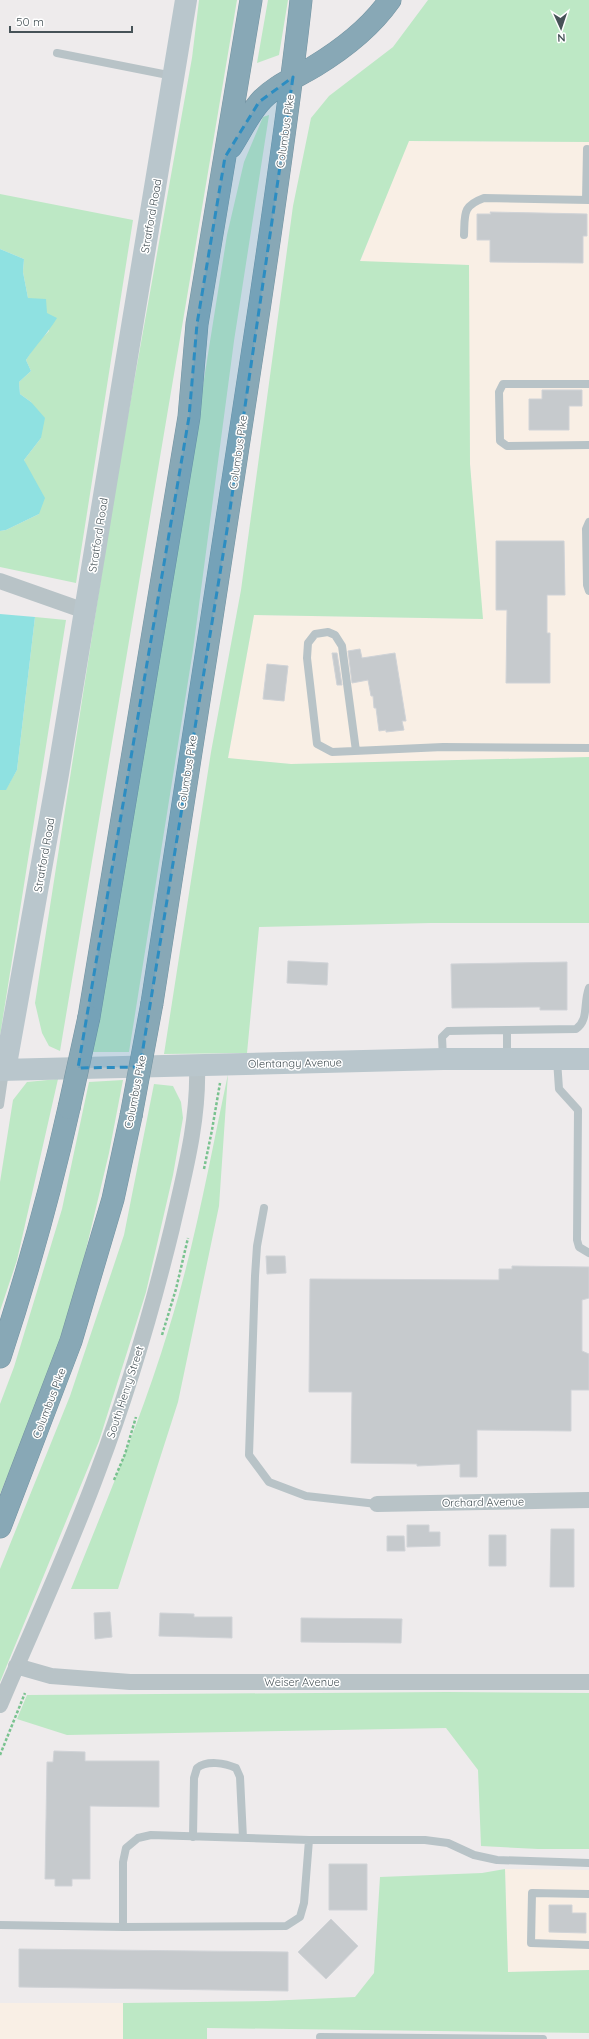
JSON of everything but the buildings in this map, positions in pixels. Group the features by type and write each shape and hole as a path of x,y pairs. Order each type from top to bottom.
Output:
{"highway":[{"path":"0,1357 30,1265 52,1184 89,1017 189,417 198,324 251,0"},
{"name":"Columbus Pike","path":"0,1527 35,1441 72,1341 113,1199 131,1116 152,1003 228,522 293,77 301,0"},
{"path":"225,157 259,102 293,77 314,67 358,35 383,11 390,0"}],"street":[{"name":"Stratford Road","path":"2,1070 22,981 186,0"},
{"path":"0,581 85,611"},
{"name":"Olentangy Avenue","path":"2,1070 443,1059 589,1059"},
{"name":"South Henry Street","path":"0,1704 98,1472 143,1339 163,1266 194,1124 198,1092 197,1065"},
{"name":"Orchard Avenue","path":"377,1504 589,1500"},
{"name":"Weiser Avenue","path":"16,1666 51,1676 130,1682 589,1682"}],"lane":[{"path":"57,53 174,76"},
{"path":"464,235 466,211 471,203 484,198 588,200 587,148"},
{"path":"589,384 503,384 499,392 500,441 507,446 589,446"},
{"path":"589,522 586,529 587,585 589,591"},
{"path":"356,751 342,646 335,635 328,632 315,634 308,643 307,658 317,744 332,752 356,751 443,747 589,748"},
{"path":"443,1059 442,1037 448,1031 576,1030 584,1026 588,1018 589,988"},
{"path":"507,1030 507,1058"},
{"path":"557,1058 559,1089 578,1110 577,1240 579,1247 589,1254"},
{"path":"0,1105 2,1070"},
{"path":"264,1208 257,1246 255,1276 249,1455 269,1482 276,1485 306,1496 377,1504"},
{"path":"193,1837 194,1778 197,1768 202,1764 226,1764 236,1768 240,1777 243,1838"},
{"path":"123,1927 123,1862 126,1848 138,1838 151,1835 309,1840 425,1840 448,1843 474,1855 497,1860 589,1863"},
{"path":"0,1925 123,1927 286,1926 300,1917 304,1904 309,1840"},
{"path":"589,1894 532,1893 530,1943 589,1945"},
{"path":"320,2037 543,2039"}],"highlighted area":[{"path":"293,77 227,530 140,1067 78,1068 189,417 197,324 225,157 259,102"}],"shaded area":[{"path":"408,141 589,142 589,757 291,764 228,759 254,615 482,619 470,464 468,265 360,262"},
{"path":"505,1869 589,1870 589,1970 508,1972"},
{"path":"0,2003 123,2003 123,2039 0,2039"}],"green space":[{"path":"199,0 237,0 60,1051 49,1046 42,1033 35,1003 115,488 192,58"},
{"path":"268,0 288,0 279,55 257,63"},
{"path":"428,0 589,0 589,142 409,141 360,261 469,265 470,464 483,619 254,615 228,758 291,764 589,757 589,923 431,923 259,927 247,1053 164,1054 211,752 241,590 293,206 311,118 329,96 393,47"},
{"path":"269,115 234,341 193,650 129,1052 92,1052 171,586 227,235 244,162 263,117"},
{"path":"0,194 133,220 76,583 0,567 0,531 6,530 39,514 24,460 41,438 31,402 20,394 19,382 31,371 26,360 37,343 49,331 47,313 28,298 23,272 24,259 0,249"},
{"path":"35,617 66,620 0,1036 0,790 6,789 17,770"},
{"path":"228,1074 219,1206 178,1402 118,1589 71,1589 135,1427 169,1328 187,1265"},
{"path":"58,1079 17,1260 0,1311 0,1182 13,1100 27,1082"},
{"path":"123,1080 109,1153 84,1258 55,1360 0,1494 0,1404 14,1367 62,1209 89,1082"},
{"path":"154,1084 173,1086 181,1102 183,1118 173,1175 146,1292 99,1441 0,1682 0,1569 70,1396 124,1235"},
{"path":"447,1692 589,1693 589,1849 538,1849 481,1846 478,1770 446,1728 67,1735 17,1719 27,1695"},
{"path":"505,1869 508,1972 589,1970 589,2033 207,2028 207,2039 123,2039 123,2003 267,2001 355,1997 374,1973 380,1877 482,1873"}],"water":[{"path":"0,249 24,259 23,272 28,298 46,299 47,313 57,318 26,360 31,371 19,382 20,394 31,402 45,418 41,438 24,460 45,498 39,514 6,530 0,531"},
{"path":"0,614 35,617 17,770 6,790 0,790"}]}
